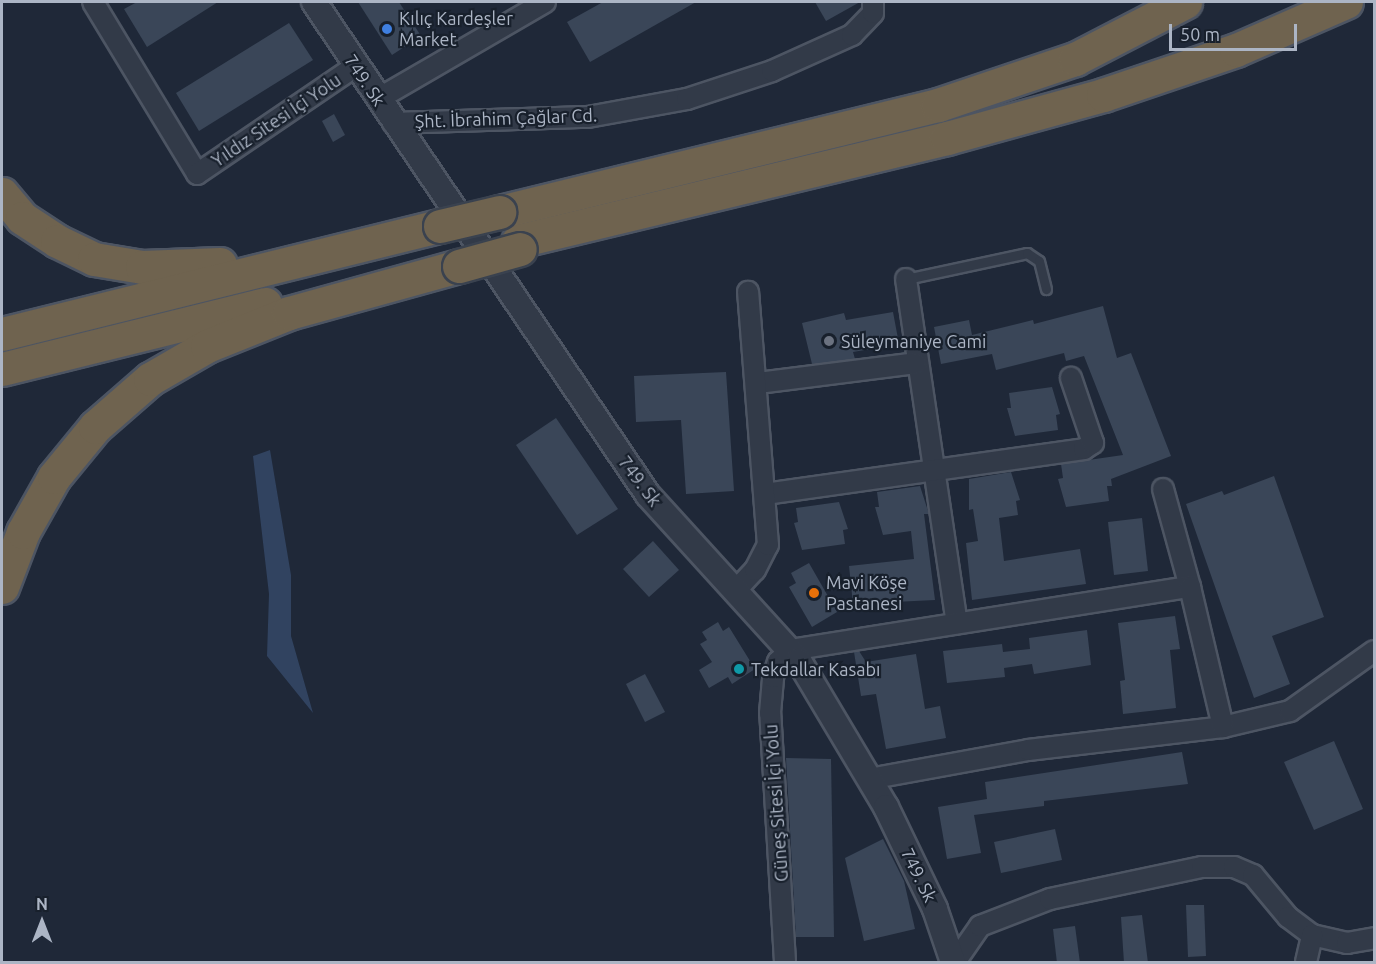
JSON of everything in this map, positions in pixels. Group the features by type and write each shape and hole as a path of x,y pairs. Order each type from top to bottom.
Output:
{"highway":[{"path":"2,334 938,105 1075,59 1185,2"},
{"path":"2,587 23,532 54,477 95,427 150,379 207,346 289,313 458,262 620,218 1103,95 1236,50 1346,2"},
{"path":"2,194 22,218 57,241 94,259 142,267 196,267 239,262 431,228"},
{"path":"2,369 458,262"}],"street":[{"name":"Yıldız Sitesi İçi Yolu","path":"93,2 197,174 356,66"},
{"name":"749. Sk","path":"314,2 393,123 648,495 737,589 790,650 869,779 935,909 954,963"},
{"path":"378,99 545,2"},
{"name":"Şht. İbrahim Çağlar Cd.","path":"393,123 588,117 687,99 772,71 852,35 873,13 873,2"},
{"path":"906,279 916,363 957,623"},
{"path":"737,589 756,570 768,545 758,383 748,292"},
{"path":"758,383 916,363"},
{"path":"765,494 933,468 1084,449 1094,443 1071,378"},
{"path":"1163,489 1190,587 1223,727"},
{"path":"790,650 1190,587"},
{"name":"Güneş Sitesi İçi Yolu","path":"785,963 770,713 773,676 778,662 790,650"},
{"path":"869,779 1028,750 1223,727 1290,711 1374,651"},
{"path":"954,963 980,926 1050,899 1202,867 1234,867 1253,875 1288,917 1312,935 1347,943 1374,938"},
{"path":"1306,963 1312,935"}],"lane":[{"path":"906,279 1027,253 1039,261 1047,289"}],"water":[{"path":"270,450 291,575 291,636 313,713 267,656 269,594 253,456"}],"building":[{"path":"137,2 218,2 147,47 124,9"},
{"path":"358,2 399,2 421,36 392,55"},
{"path":"603,2 696,2 590,62 567,22"},
{"path":"815,2 860,2 826,21"},
{"path":"289,23 313,60 199,131 176,93"},
{"path":"334,114 345,135 333,142 322,121"},
{"path":"1103,306 1117,358 1131,353 1171,456 1111,479 1112,486 1107,486 1109,501 1066,507 1058,479 1063,478 1061,464 1123,455 1084,356 1066,361 1064,353 996,370 992,354 941,364 934,327 969,320 972,335 1033,320 1034,324"},
{"path":"893,312 899,344 853,352 855,359 812,364 802,323 844,313 846,320"},
{"path":"726,372 734,491 686,494 681,420 636,422 634,376"},
{"path":"1052,387 1060,414 1056,415 1058,430 1015,436 1007,408 1011,408 1009,393"},
{"path":"556,418 618,509 577,535 516,445"},
{"path":"1011,472 1020,500 1016,501 1018,515 999,518 1004,561 1080,549 1086,584 972,600 966,543 978,541 973,509 969,510 969,479"},
{"path":"1274,476 1324,617 1272,636 1290,684 1254,698 1186,504 1222,491 1224,495"},
{"path":"920,486 929,514 924,514 935,600 853,604 849,566 914,559 911,531 883,535 875,507 879,507 877,492"},
{"path":"839,502 848,529 843,530 845,544 802,550 794,523 798,522 796,508"},
{"path":"1142,518 1148,571 1114,575 1108,522"},
{"path":"653,541 679,570 649,597 623,569"},
{"name":"Mavi Köşe Pastanesi","path":"809,563 837,612 812,627 789,587 796,583 791,573"},
{"path":"1175,616 1180,649 1170,650 1176,708 1123,714 1120,681 1125,680 1118,623"},
{"path":"718,622 723,631 729,627 755,669 732,684 728,677 709,688 699,670 712,662 700,644 707,640 702,632"},
{"path":"1087,630 1091,665 1034,674 1032,664 1004,668 1005,677 947,683 943,651 1002,644 1003,652 1030,649 1029,638"},
{"path":"859,651 866,662 916,654 925,709 940,706 946,738 886,749 876,694 861,696 854,652"},
{"path":"645,674 665,712 645,722 626,684"},
{"path":"1334,741 1363,809 1314,830 1284,762"},
{"path":"1182,752 1188,784 1044,801 1044,806 974,815 981,853 947,859 938,807 987,799 985,782"},
{"path":"786,758 831,759 834,937 796,937"},
{"path":"1055,829 1062,860 1001,873 994,842"},
{"path":"883,839 904,881 915,929 864,941 845,858"},
{"path":"1186,905 1204,905 1206,956 1188,957"},
{"path":"1142,915 1148,963 1124,963 1121,917"},
{"path":"1075,926 1080,963 1057,963 1053,929"}],"place":[{"name":"Kılıç Kardeşler Market","path":"387,29"},
{"name":"Süleymaniye Cami","path":"829,341"},
{"name":"Mavi Köşe Pastanesi","path":"814,593"},
{"name":"Tekdallar Kasabı","path":"739,669"}]}
